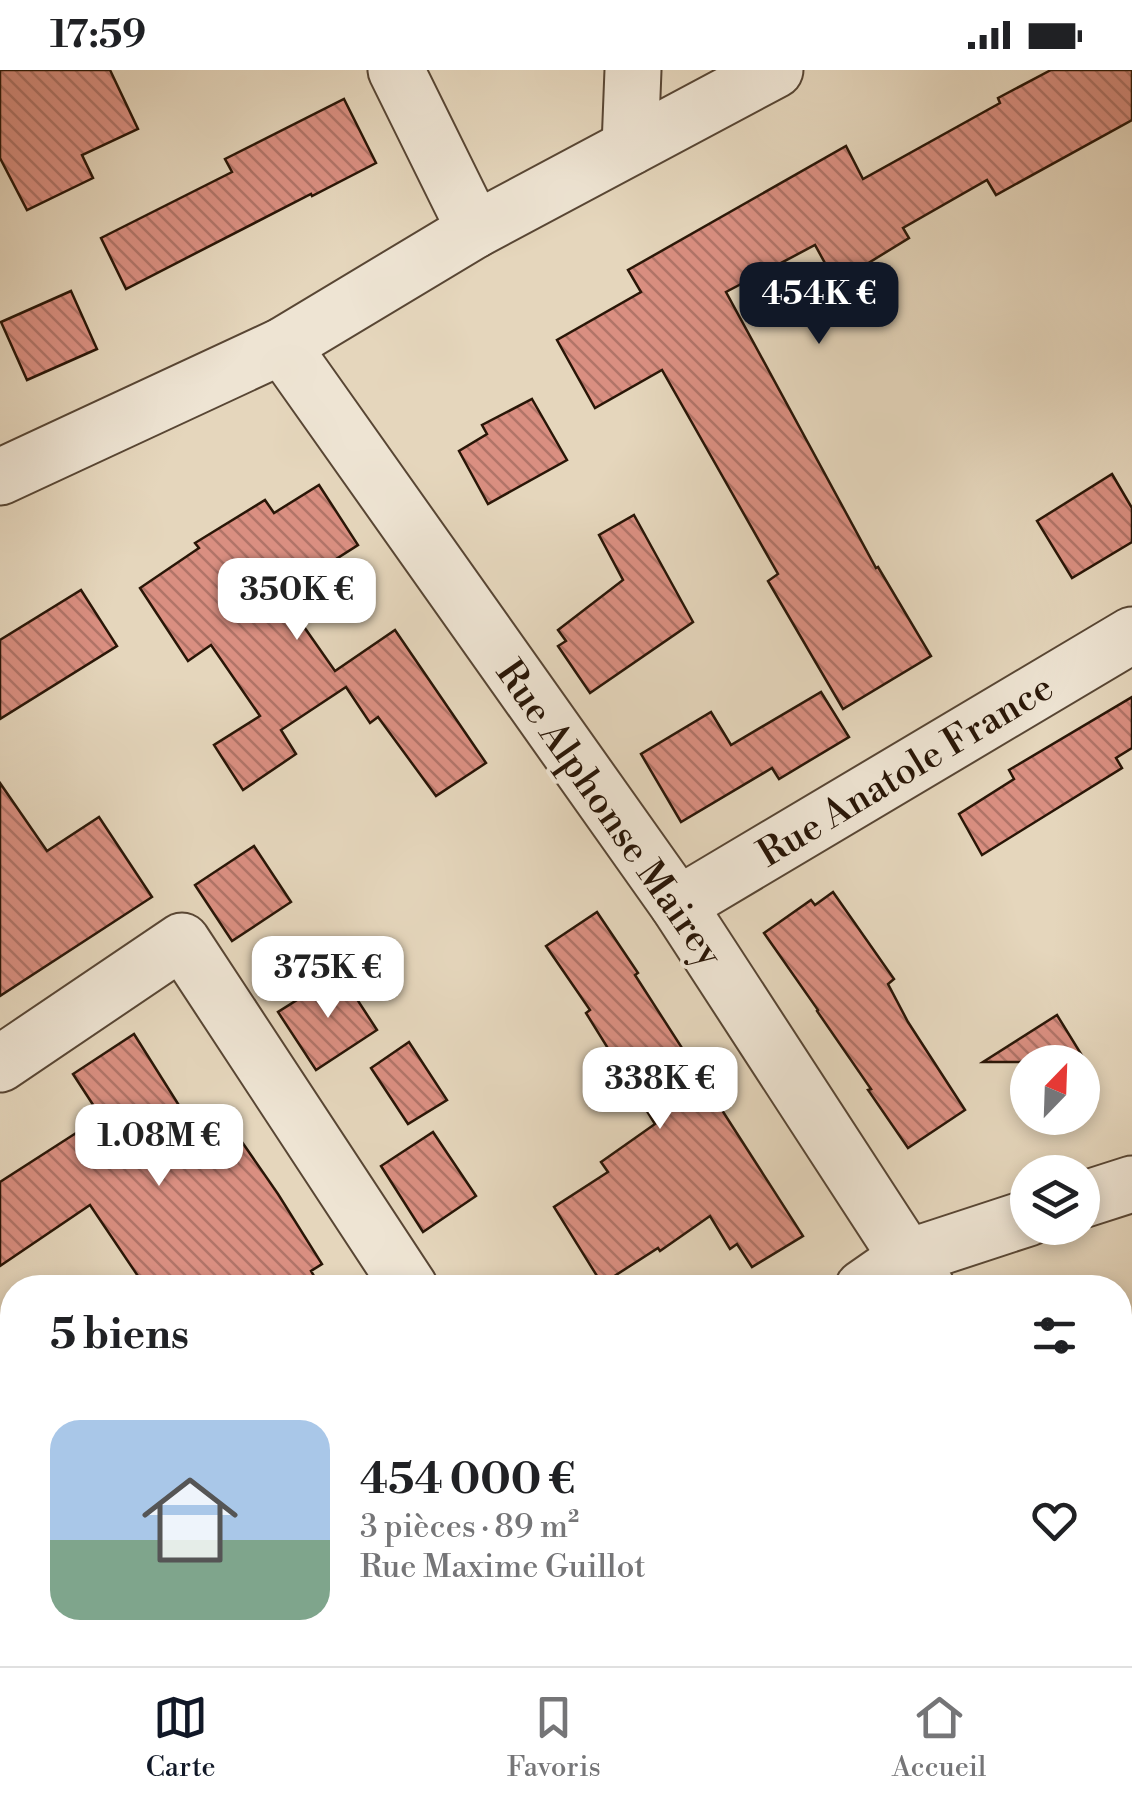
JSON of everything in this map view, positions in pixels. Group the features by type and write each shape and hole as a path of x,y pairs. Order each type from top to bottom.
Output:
{"street":[{"path":"396,70 476,230"},
{"path":"630,147 633,70"},
{"path":"0,477 282,346 476,230 630,147 749,76"},
{"name":"Rue Alphonse Mairey","path":"282,346 678,906 897,1275"},
{"name":"Rue Anatole France","path":"678,906 1132,635"},
{"path":"0,1064 182,942 401,1275"},
{"path":"1100,1194 1132,1184"},
{"path":"905,1275 1010,1226"}],"building":[{"path":"0,70 110,70 138,129 82,155 93,178 27,210 0,158"},
{"path":"1051,70 1132,70 1132,120 996,195 987,180 903,228 909,238 836,283 815,245 726,292 876,568 931,656 843,709 768,581 778,574 662,370 595,408 557,340 641,292 628,270 846,146 863,179"},
{"path":"344,99 376,163 126,289 101,238 232,172 225,159"},
{"path":"71,291 97,349 27,380 1,322"},
{"path":"532,399 567,460 488,504 459,451 487,434 482,425"},
{"path":"1112,474 1132,508 1132,542 1072,578 1037,521"},
{"path":"319,485 358,545 281,594 335,671 395,630 486,763 436,796 378,717 370,723 346,687 281,730 296,754 243,790 214,745 260,716 211,645 188,661 140,588 199,548 195,543 265,500 274,513"},
{"path":"634,515 693,622 590,693 558,646 566,641 558,630 623,580 599,535"},
{"path":"81,590 117,646 0,719 0,640"},
{"path":"821,692 849,737 779,779 772,768 681,822 641,754 711,712 731,745"},
{"path":"1132,697 1132,748 1116,758 1122,768 982,855 959,814 1014,779 1009,770"},
{"path":"0,783 47,851 99,817 152,897 0,996"},
{"path":"254,846 291,902 232,941 195,885"},
{"path":"833,892 894,979 888,984 908,1022 965,1110 908,1148 764,933 811,900 815,905"},
{"path":"597,912 803,1236 752,1267 737,1244 730,1249 710,1216 660,1251 658,1248 616,1275 596,1275 554,1207 608,1172 601,1162 655,1124 586,1013 590,1010 546,946"},
{"path":"340,973 377,1030 316,1070 278,1012"},
{"path":"1057,1015 1076,1045 1010,1045 1010,1062 983,1062"},
{"path":"134,1034 197,1134 224,1116 322,1264 311,1271 313,1275 137,1275 90,1205 0,1266 0,1182 101,1117 73,1074"},
{"path":"409,1042 447,1100 408,1124 371,1068"},
{"path":"433,1132 476,1196 423,1232 381,1166"}]}
